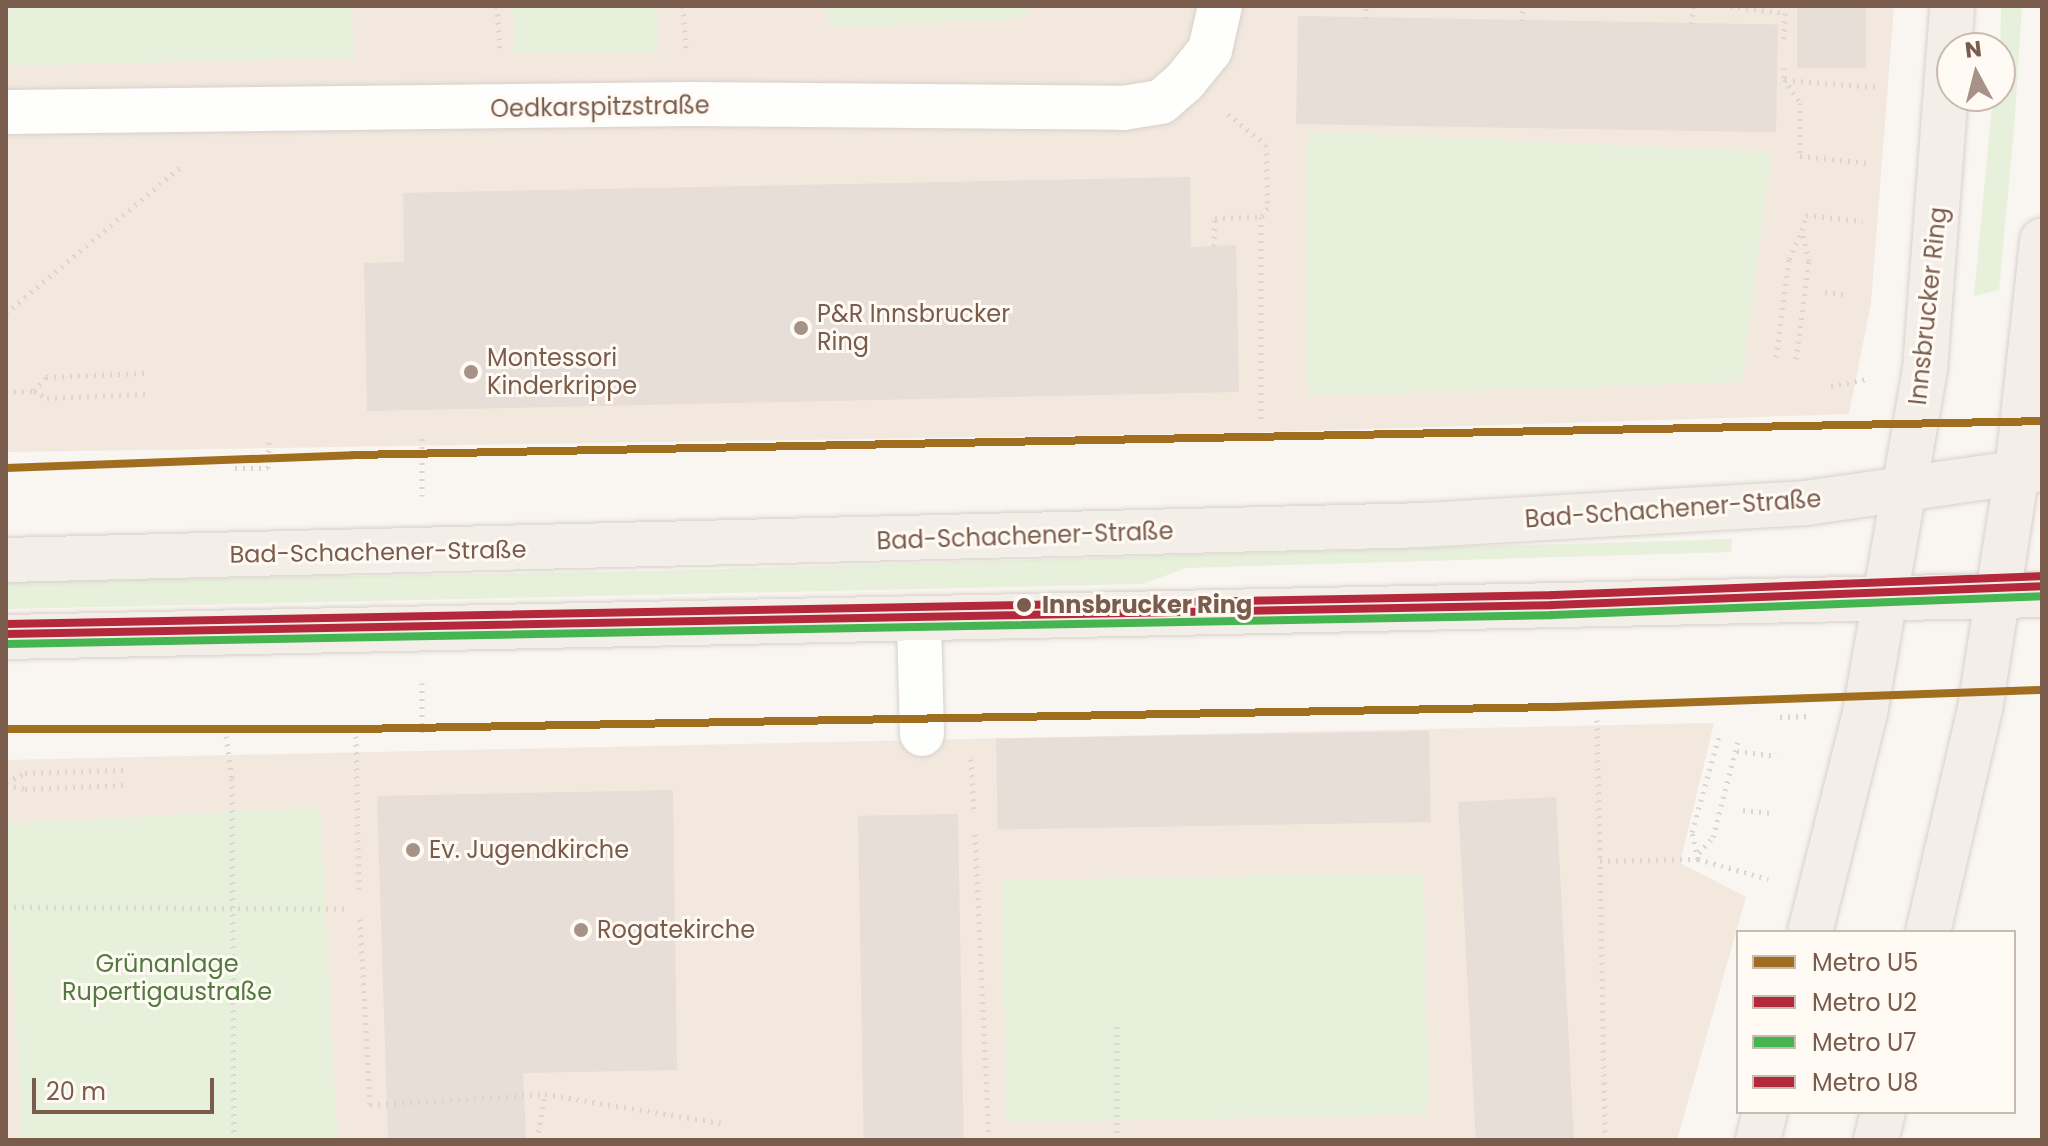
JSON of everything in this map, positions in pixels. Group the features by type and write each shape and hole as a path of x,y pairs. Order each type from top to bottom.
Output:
{"main road":[{"name":"Innsbrucker Ring","path":"1811,930 1865,713 1934,294 1952,6"},
{"path":"1929,930 1967,777 1997,596 2029,470 2042,240"},
{"name":"Bad-Schachener-Straße","path":"6,560 1424,525 1806,503 2029,470"},
{"path":"6,637 2042,595"},
{"path":"1758,1140 1764,1114"},
{"path":"1876,1140 1882,1114"}],"street":[{"name":"Oedkarspitzstraße","path":"6,112 691,104 1123,108 1161,102 1185,81 1210,50 1220,6"},
{"path":"919,620 922,734"}],"path":[{"path":"1366,6 1366,18"},
{"path":"1522,21 1523,6"},
{"path":"1692,24 1693,6"},
{"path":"1730,6 1785,13 1784,39"},
{"path":"1784,68 1784,79 1800,103 1800,156 1868,163"},
{"path":"1784,79 1875,87"},
{"path":"1185,81 1266,145 1268,208 1261,217 1261,420"},
{"path":"6,313 194,158"},
{"path":"1776,357 1789,259 1806,215 1863,221"},
{"path":"1214,246 1215,218 1261,217"},
{"path":"1796,359 1809,261 1802,230"},
{"path":"1825,292 1849,295"},
{"path":"34,391 46,377 146,373"},
{"path":"6,392 34,391 47,398 147,394"},
{"path":"422,435 422,505"},
{"path":"235,468 268,468 269,439"},
{"path":"1597,720 1605,1140"},
{"path":"226,736 232,778 230,912 234,1140"},
{"path":"356,736 359,889"},
{"path":"1698,856 1692,832 1719,736"},
{"path":"1698,856 1713,837 1738,741"},
{"path":"1737,751 1777,756"},
{"path":"971,754 974,814"},
{"path":"6,784 25,773 124,770"},
{"path":"6,784 25,789 125,785"},
{"path":"1743,810 1773,813"},
{"path":"975,834 989,1140"},
{"path":"1600,861 1698,856 1768,879"},
{"path":"6,907 230,912 348,909"},
{"path":"360,919 370,1105 545,1094 721,1123"},
{"path":"1117,1022 1117,1140"},
{"path":"537,1140 545,1094"}],"shaded area":[{"path":"6,6 1894,6 1871,303 1849,414 1242,433 6,452"},
{"path":"1714,723 1680,863 1746,897 1677,1140 6,1140 6,760"}],"green space":[{"path":"6,6 351,6 355,58 6,66"},
{"path":"513,6 657,6 657,53 513,53"},
{"path":"823,6 1028,6 1028,18 832,28"},
{"path":"2001,6 2022,6 2016,98 2016,32 2001,32"},
{"path":"1991,112 2015,112 1999,290 1974,296"},
{"path":"1308,131 1771,152 1742,382 1308,396"},
{"path":"1732,539 1731,552 1186,568 1143,584 6,609 6,582 651,571"},
{"name":"Grünanlage Rupertigaustraße","path":"320,807 337,1140 22,1140 6,823"},
{"path":"1424,873 1428,1115 1006,1122 1002,880"}],"building":[{"path":"1797,6 1866,6 1866,68 1797,68"},
{"path":"1298,16 1778,24 1776,132 1296,124"},
{"name":"P&R Innsbrucker Ring","path":"1190,177 1191,247 1236,245 1239,392 367,411 364,263 404,262 403,193"},
{"path":"1429,731 1431,822 998,830 996,739"},
{"name":"Rogatekirche","path":"673,790 677,1070 523,1073 526,1140 388,1140 377,796"},
{"path":"1556,797 1574,1140 1476,1140 1458,802"},
{"path":"958,814 964,1140 864,1140 858,816"}],"metro line":[{"name":"U5","path":"6,468 353,455 2042,421"},
{"name":"U8","path":"6,624 1552,595 2042,576"},
{"name":"U2","path":"6,634 1552,605 2042,586"},
{"name":"U7","path":"6,644 1552,615 2042,596"},
{"name":"U5","path":"6,729 355,729 1553,707 2042,690"}],"place":[{"name":"P&R Innsbrucker Ring","path":"801,328"},
{"name":"Montessori Kinderkrippe","path":"471,372"},
{"name":"Innsbrucker Ring","path":"1024,605"},
{"name":"Ev. Jugendkirche","path":"413,850"},
{"name":"Rogatekirche","path":"581,930"}]}
